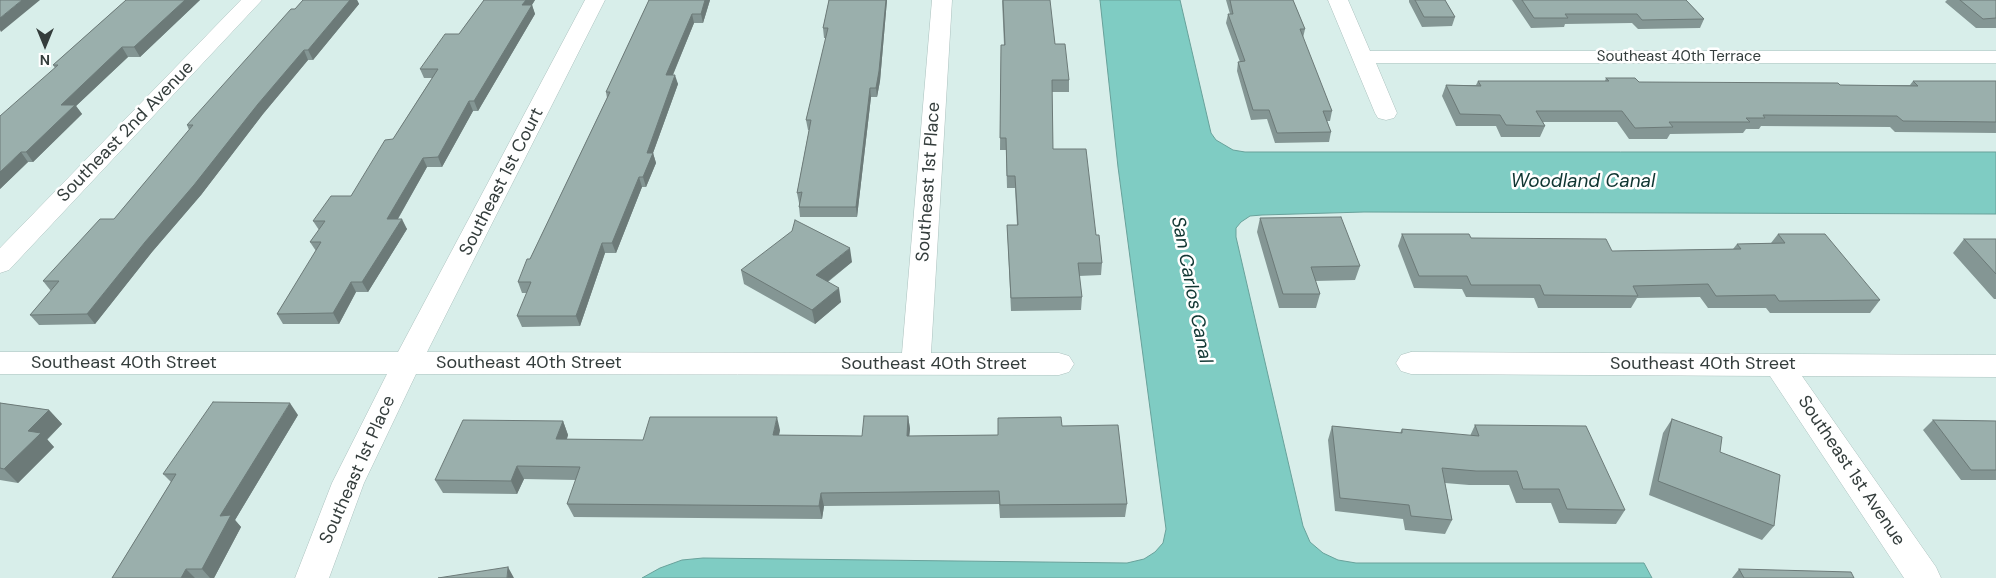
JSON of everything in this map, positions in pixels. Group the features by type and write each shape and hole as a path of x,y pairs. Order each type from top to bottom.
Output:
{"street":[{"name":"Southeast 2nd Avenue","path":"0,264 252,0"},
{"name":"Southeast 1st Court","path":"407,363 595,0"},
{"name":"Southeast 1st Place","path":"916,364 942,0"},
{"path":"1338,0 1386,113"},
{"name":"Southeast 40th Terrace","path":"1362,57 1996,58"},
{"name":"Southeast 40th Street","path":"0,363 1059,364"},
{"name":"Southeast 1st Place","path":"312,578 348,483 407,363"},
{"name":"Southeast 40th Street","path":"1411,363 1996,366"},
{"name":"Southeast 1st Avenue","path":"1778,364 1924,578"}],"water":[{"path":"1100,0 1180,0 1211,133 1216,140 1233,150 1245,152 1996,152 1996,214 1364,212 1262,215 1250,216 1241,222 1236,228 1236,237 1303,526 1310,542 1323,553 1338,560 1356,563 1644,563 1652,578 642,578 660,568 682,560 703,558 1127,563 1144,559 1155,552 1163,543 1166,529 1118,167"}],"building":[{"path":"0,0 22,0 0,18"},
{"path":"126,0 185,0 134,47 122,47 61,105 75,105 26,152 21,152 0,172 0,116 58,65 53,65"},
{"path":"303,0 350,0 308,50 304,50 258,104 194,185 87,314 30,315 59,281 43,281 100,219 114,219 193,125 187,125 291,9 295,9"},
{"path":"484,0 526,0 522,5 532,5 474,101 469,101 438,157 423,158 387,219 402,219 362,282 351,282 333,313 277,314 321,242 310,242 325,221 313,221 331,196 351,196 385,140 393,139 438,69 420,69 445,34 459,34"},
{"path":"649,0 705,0 701,14 692,14 666,75 675,75 647,153 653,153 643,177 639,177 612,243 602,243 576,316 517,316 531,282 518,282 527,259 530,259 610,92 606,92"},
{"path":"829,0 886,0 879,71 876,88 870,88 856,207 799,207 802,192 797,193 811,120 806,120 828,28 823,28"},
{"path":"1003,0 1050,0 1055,44 1065,44 1069,80 1052,80 1053,149 1086,149 1096,235 1099,235 1102,263 1078,263 1082,297 1011,298 1007,225 1018,225 1015,176 1007,176 1006,138 1000,138 1001,45 1005,45"},
{"path":"1230,0 1293,0 1305,29 1300,29 1332,111 1323,111 1331,132 1277,133 1269,110 1253,110 1238,62 1245,61 1228,14 1233,14"},
{"path":"1415,0 1445,0 1455,17 1424,17"},
{"path":"1522,0 1686,0 1704,19 1642,20 1637,14 1565,14 1568,18 1534,18"},
{"path":"1960,0 1996,0 1996,18 1983,19"},
{"path":"1606,78 1635,78 1639,82 1838,83 1840,85 1918,86 1913,81 1996,81 1996,122 1903,121 1897,116 1763,115 1765,118 1746,118 1750,122 1669,122 1673,127 1635,128 1622,111 1536,111 1545,126 1506,125 1500,115 1460,114 1446,85 1481,86 1478,81 1609,81"},
{"path":"1341,217 1360,266 1311,267 1320,294 1283,294 1260,218"},
{"path":"795,220 850,248 816,275 839,288 812,310 741,270 792,231"},
{"path":"1402,234 1469,234 1471,238 1606,239 1612,251 1741,249 1737,244 1785,243 1778,234 1825,234 1880,300 1779,301 1775,295 1716,296 1708,284 1633,286 1638,296 1544,295 1540,285 1471,285 1467,276 1419,276"},
{"path":"1964,239 1996,239 1996,274"},
{"path":"213,402 290,403 220,516 231,515 202,569 186,569 181,578 112,578 176,474 163,474"},
{"path":"0,403 49,410 28,431 41,433 4,469 0,468"},
{"path":"864,416 908,416 907,436 998,435 998,418 1061,417 1062,426 1118,425 1127,504 1000,505 999,491 821,493 819,506 567,504 580,467 517,466 511,481 435,480 463,420 563,421 556,439 643,440 650,417 777,417 773,435 862,436"},
{"path":"1672,419 1722,437 1720,452 1780,475 1774,526 1658,481"},
{"path":"1933,420 1996,421 1996,470 1971,470"},
{"path":"1475,425 1586,426 1625,510 1567,509 1559,489 1523,489 1517,471 1476,471 1442,468 1452,520 1411,516 1409,505 1340,498 1332,426 1402,433 1402,429 1479,436"},
{"path":"508,567 507,578 438,578"},
{"path":"1739,569 1851,572 1854,578 1744,578"}],"water label":[{"name":"Woodland Canal","path":"1583,182"},
{"name":"San Carlos Canal","path":"1191,290"}]}
